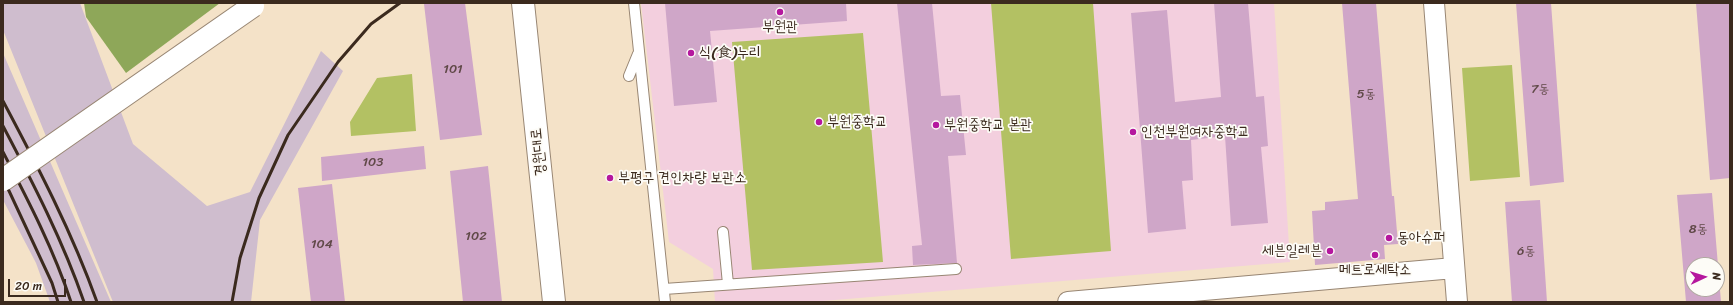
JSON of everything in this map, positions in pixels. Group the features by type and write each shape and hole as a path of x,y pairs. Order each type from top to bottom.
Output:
{"street":[{"name":"경원대로","path":"523,3 554,302"},
{"path":"1434,3 1457,302"},
{"path":"3,180 253,6"},
{"path":"1068,302 1454,268"}],"lane":[{"path":"634,3 665,302"},
{"path":"629,76 639,52"},
{"path":"723,232 728,284"},
{"path":"664,289 956,269"}],"shaded area":[{"path":"3,3 80,3 133,144 207,206 250,192 321,51 343,71 260,220 251,302 113,302 3,30"},
{"path":"641,3 1274,3 1290,262 811,302 715,302 713,269 669,242"},
{"path":"3,53 111,302 50,302 36,263 3,200"}],"green space":[{"path":"84,3 220,3 126,73 86,17"},
{"path":"991,3 1093,3 1111,251 1011,259"},
{"path":"863,33 883,262 752,270 732,42"},
{"path":"1512,65 1520,177 1470,181 1462,68"},
{"path":"412,74 416,131 351,136 350,122 377,78"}],"building":[{"path":"465,3 482,135 440,140 424,4"},
{"path":"665,3 846,3 847,21 710,31 717,102 674,106"},
{"name":"부원중학교 본관","path":"897,3 932,3 941,96 960,95 966,155 948,156 957,263 913,265 912,246 922,245"},
{"path":"1214,3 1248,3 1256,97 1264,96 1268,146 1261,147 1268,223 1231,226 1225,136 1191,140 1193,180 1182,181 1186,229 1148,233 1131,13 1167,10 1175,102 1221,97"},
{"path":"1342,3 1376,3 1392,196 1394,196 1398,244 1384,245 1385,259 1315,265 1312,211 1325,210 1325,202 1358,199"},
{"path":"1516,3 1551,3 1564,182 1530,186"},
{"path":"1696,3 1730,3 1730,178 1710,180"},
{"path":"424,146 426,169 322,181 321,157"},
{"path":"488,166 502,302 463,302 450,171"},
{"path":"332,184 345,302 311,302 298,188"},
{"path":"1712,193 1717,257 1685,257 1685,290 1677,195"},
{"path":"1540,200 1547,302 1512,302 1505,202"},
{"path":"1686,297 1721,297 1721,302 1686,302"}],"railway":[{"path":"232,302 240,258 259,198 288,135 338,62 371,24 400,3"},
{"path":"3,101 42,175 66,225 97,302"},
{"path":"3,126 57,235 84,302"},
{"path":"3,152 49,244 71,302"},
{"path":"3,178 52,283 58,302"}],"place":[{"name":"부원관","path":"780,12"},
{"name":"식(食)누리","path":"691,53"},
{"name":"부원중학교","path":"819,122"},
{"name":"부원중학교 본관","path":"936,125"},
{"name":"인천부원여자중학교","path":"1133,132"},
{"name":"부평구 견인차량 보관소","path":"610,178"},
{"name":"동아슈퍼","path":"1389,238"},
{"name":"세븐일레븐","path":"1330,251"},
{"name":"메트로세탁소","path":"1375,255"}]}
